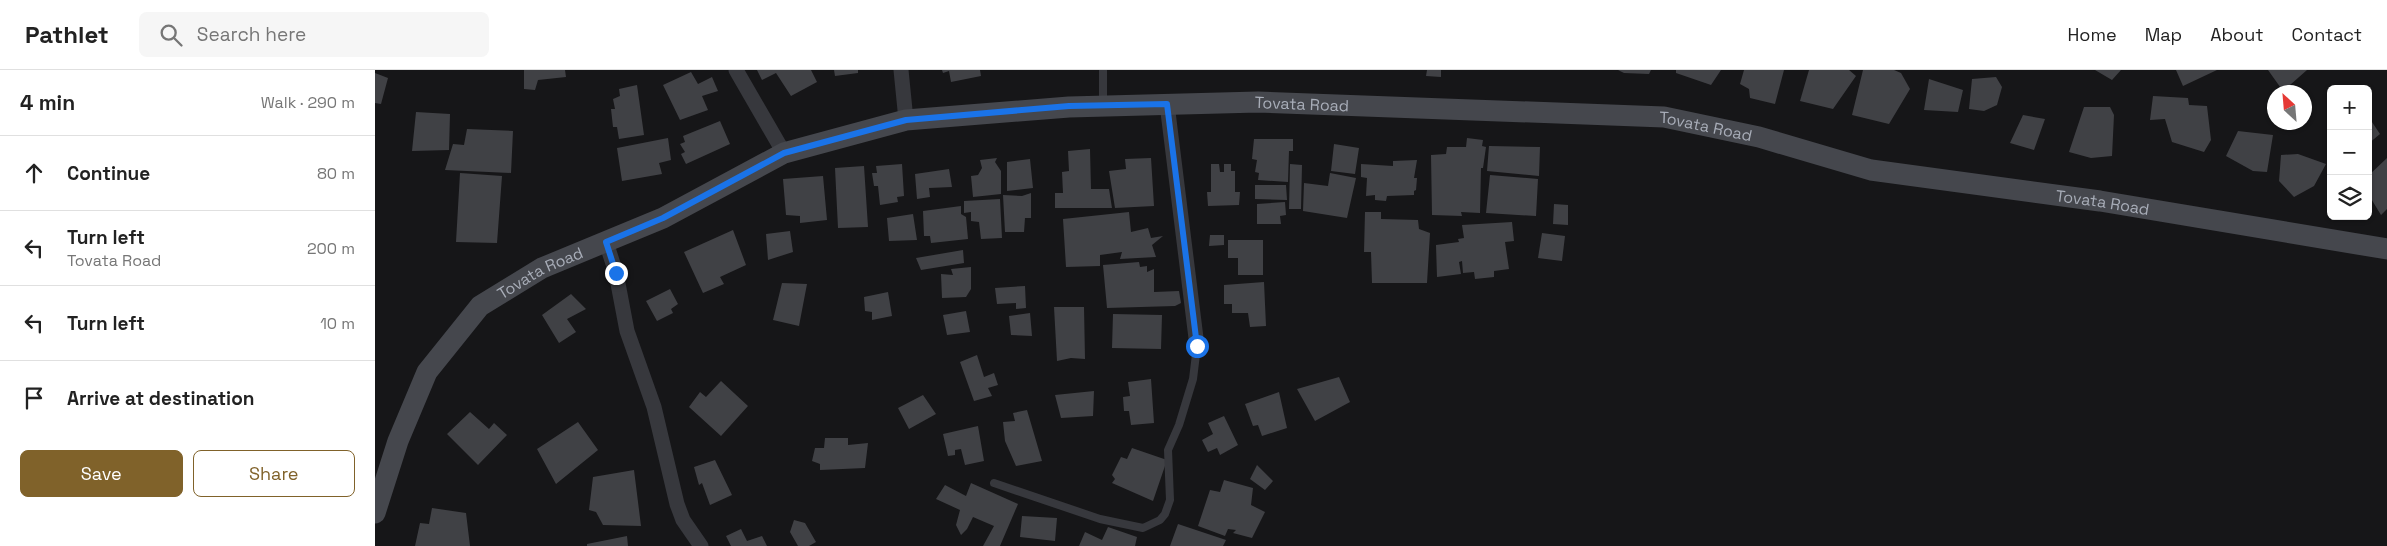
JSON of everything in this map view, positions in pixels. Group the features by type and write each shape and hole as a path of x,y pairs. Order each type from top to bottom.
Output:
{"street":[{"path":"736,70 784,153"},
{"path":"901,70 906,120"},
{"name":"Tovata Road","path":"375,514 398,441 427,372 480,306 542,268 663,218 784,153 906,120 1103,106 1259,102 1664,117 1759,137 1871,170 2100,201 2387,249"},
{"path":"1167,104 1197,346"},
{"path":"606,242 616,273 627,331 654,407 677,504 683,520 701,546"}],"lane":[{"path":"1103,70 1103,106"},
{"path":"994,483 1100,519 1143,528 1160,520 1165,514 1170,500 1168,450 1179,425 1193,378 1197,346"}],"building":[{"path":"524,70 565,70 566,77 538,80 535,90 524,89"},
{"path":"757,70 811,70 817,82 791,96 776,73 762,80"},
{"path":"834,70 858,70 858,73 835,76"},
{"path":"942,70 980,70 981,76 951,82 949,71 943,73"},
{"path":"1427,70 1441,70 1441,77 1426,76"},
{"path":"1618,70 1651,70 1649,74 1624,73"},
{"path":"1676,70 1721,70 1711,85 1676,73"},
{"path":"1744,70 1784,70 1775,104 1750,98 1749,89 1740,84"},
{"path":"1809,70 1849,70 1856,76 1833,109 1800,101"},
{"path":"1863,70 1894,70 1901,73 1910,89 1889,124 1852,115"},
{"path":"2095,70 2121,70 2112,80"},
{"path":"2176,70 2217,70 2183,86"},
{"path":"2268,70 2307,70 2290,85 2279,85"},
{"path":"691,72 698,84 712,77 718,91 702,96 708,110 680,120 663,85"},
{"path":"375,73 388,78 381,104 375,103"},
{"path":"1996,77 2002,87 1997,105 1984,111 1969,109 1972,79"},
{"path":"1929,79 1963,90 1958,112 1924,110"},
{"path":"637,85 644,135 619,139 617,127 613,127 611,109 615,109 613,99 620,96 619,89"},
{"path":"2153,96 2188,98 2189,105 2207,106 2211,140 2204,152 2172,142 2165,119 2150,120"},
{"path":"2084,107 2110,107 2114,115 2112,156 2091,158 2069,152"},
{"path":"416,112 450,114 449,150 412,151"},
{"path":"2023,115 2045,119 2034,150 2010,143"},
{"path":"720,121 730,144 686,164 681,154 685,152 680,144 685,142 683,136"},
{"path":"2372,122 2380,134 2372,141"},
{"path":"467,129 513,131 511,173 445,170 453,144 464,145"},
{"path":"2238,131 2273,135 2267,172 2253,171 2226,156"},
{"path":"668,138 671,160 659,163 662,174 622,181 617,148"},
{"path":"1467,138 1483,140 1482,146 1486,147 1483,168 1481,168 1480,213 1461,212 1462,216 1432,215 1431,155 1446,154 1447,147 1466,147"},
{"path":"1254,139 1293,139 1293,151 1289,151 1288,182 1258,180 1259,173 1255,172 1257,160 1252,159"},
{"path":"1334,144 1359,148 1355,174 1331,171"},
{"path":"1489,146 1540,147 1539,176 1487,171"},
{"path":"1090,149 1091,189 1109,189 1112,208 1055,208 1055,193 1063,193 1062,172 1069,171 1068,151"},
{"path":"2298,154 2326,164 2314,186 2294,197 2279,181 2281,155"},
{"path":"997,158 995,162 1001,171 1001,194 973,197 971,176 978,175 982,168 980,160"},
{"path":"1151,158 1154,206 1115,208 1109,171 1126,169 1125,159"},
{"path":"2387,158 2387,209 2381,215 2372,200 2372,172"},
{"path":"1030,159 1033,188 1007,191 1007,162"},
{"path":"1417,160 1414,178 1417,178 1416,190 1414,195 1387,196 1386,201 1375,200 1375,195 1366,196 1367,178 1361,177 1361,164 1393,166 1393,161"},
{"path":"902,164 904,196 897,197 898,202 880,205 878,186 874,186 872,173 877,173 876,166"},
{"path":"1211,164 1219,164 1220,172 1224,172 1224,164 1231,164 1231,171 1235,171 1235,192 1240,192 1239,205 1208,206 1207,192 1211,192"},
{"path":"1290,164 1302,165 1301,209 1289,209"},
{"path":"864,166 868,227 838,228 835,168"},
{"path":"949,169 952,187 929,188 930,197 917,199 915,174"},
{"path":"460,173 502,176 497,243 456,242"},
{"path":"1330,173 1356,178 1347,218 1303,211 1304,183 1328,186"},
{"path":"1490,175 1538,179 1536,216 1486,213"},
{"path":"823,176 827,220 800,223 800,216 786,215 783,179"},
{"path":"1255,185 1286,185 1287,200 1255,199"},
{"path":"1031,193 1031,218 1025,218 1024,232 1005,232 1003,195 1022,196"},
{"path":"1000,199 1002,238 981,239 979,222 971,221 971,212 964,213 964,201"},
{"path":"1285,202 1286,215 1280,216 1281,224 1257,224 1257,204"},
{"path":"1554,204 1568,205 1568,225 1553,224"},
{"path":"961,206 961,214 966,217 968,239 931,243 930,236 924,236 923,211"},
{"path":"1129,212 1131,232 1148,228 1151,238 1163,236 1152,245 1156,257 1120,259 1122,252 1100,255 1100,266 1066,267 1063,219"},
{"path":"1365,212 1381,212 1381,219 1418,220 1419,229 1430,233 1427,283 1372,283 1371,252 1364,252"},
{"path":"913,214 917,240 889,241 887,218"},
{"path":"1512,222 1514,241 1505,242 1509,269 1494,271 1494,277 1475,279 1474,272 1463,273 1462,261 1459,262 1461,274 1437,277 1436,245 1459,242 1458,239 1464,238 1462,225"},
{"path":"733,230 746,265 720,277 724,284 703,293 684,252"},
{"path":"790,231 793,252 768,260 766,234"},
{"path":"1542,233 1565,236 1562,261 1538,258"},
{"path":"1210,235 1224,235 1224,245 1209,246"},
{"path":"1228,240 1263,240 1263,275 1238,275 1238,258 1228,258"},
{"path":"963,250 964,263 921,270 916,258"},
{"path":"1139,262 1140,267 1147,266 1147,272 1154,269 1154,292 1179,291 1181,303 1175,306 1107,308 1103,265"},
{"path":"971,267 971,289 966,297 942,298 941,274 953,275 951,269"},
{"path":"1264,282 1266,326 1250,327 1248,313 1232,313 1232,304 1224,304 1224,285"},
{"path":"782,283 807,284 799,326 773,320"},
{"path":"1025,286 1026,308 1016,309 1016,303 997,304 995,288"},
{"path":"670,289 678,304 671,309 673,313 657,321 646,301"},
{"path":"888,292 892,316 872,320 872,312 865,311 864,297"},
{"path":"571,294 586,309 567,319 576,332 559,343 542,315"},
{"path":"1054,307 1084,307 1085,359 1071,358 1057,361"},
{"path":"966,311 970,332 947,335 943,315"},
{"path":"1030,313 1032,336 1011,335 1009,316"},
{"path":"1113,314 1162,315 1161,349 1112,348"},
{"path":"977,355 984,377 994,373 998,385 988,388 992,396 974,401 960,362"},
{"path":"1339,377 1350,402 1315,421 1297,389"},
{"path":"1151,379 1154,423 1131,425 1129,411 1124,411 1123,397 1130,396 1128,382"},
{"path":"721,381 748,406 721,436 689,407 700,392 706,397"},
{"path":"1094,391 1093,416 1061,418 1055,395"},
{"path":"1279,392 1287,428 1262,436 1258,425 1253,426 1245,404"},
{"path":"923,395 936,414 909,429 898,408"},
{"path":"1027,410 1042,461 1016,466 1005,441 1003,422 1015,421 1013,413"},
{"path":"470,412 489,429 494,423 507,435 478,465 447,434"},
{"path":"1224,416 1238,445 1220,455 1217,448 1208,452 1202,440 1213,434 1208,423"},
{"path":"578,422 598,450 556,484 537,449"},
{"path":"978,426 984,461 965,465 961,449 955,450 955,455 948,456 943,434"},
{"path":"825,438 848,438 848,445 868,443 865,468 820,470 820,464 812,461 815,448 824,448"},
{"path":"1132,448 1167,460 1153,501 1112,483 1115,479 1112,475 1121,457 1127,459"},
{"path":"715,460 732,495 710,505 702,483 699,485 694,467"},
{"path":"1257,465 1273,481 1265,490 1250,479"},
{"path":"634,470 641,526 603,525 596,512 589,510 593,477"},
{"path":"1224,480 1253,488 1251,505 1265,512 1252,538 1233,533 1236,530 1228,529 1225,536 1198,526 1210,490 1220,492"},
{"path":"971,483 1018,504 1000,546 983,546 994,526 973,517 967,529 961,535 956,525 960,510 936,499 945,485 966,496"},
{"path":"432,508 466,513 470,546 415,546 420,523 429,524"},
{"path":"1022,516 1057,518 1055,541 1020,537"},
{"path":"794,520 805,523 816,542 809,546 798,546 790,532"},
{"path":"1178,524 1226,540 1223,546 1170,546"},
{"path":"1108,527 1137,537 1135,546 1079,546 1085,532 1102,540"},
{"path":"741,529 747,541 762,536 767,546 731,546 726,536"},
{"path":"627,536 628,546 587,546 587,544"}],"route":[{"path":"616,273 606,242 663,218 784,153 906,120 1069,106 1167,104 1197,346"}]}
